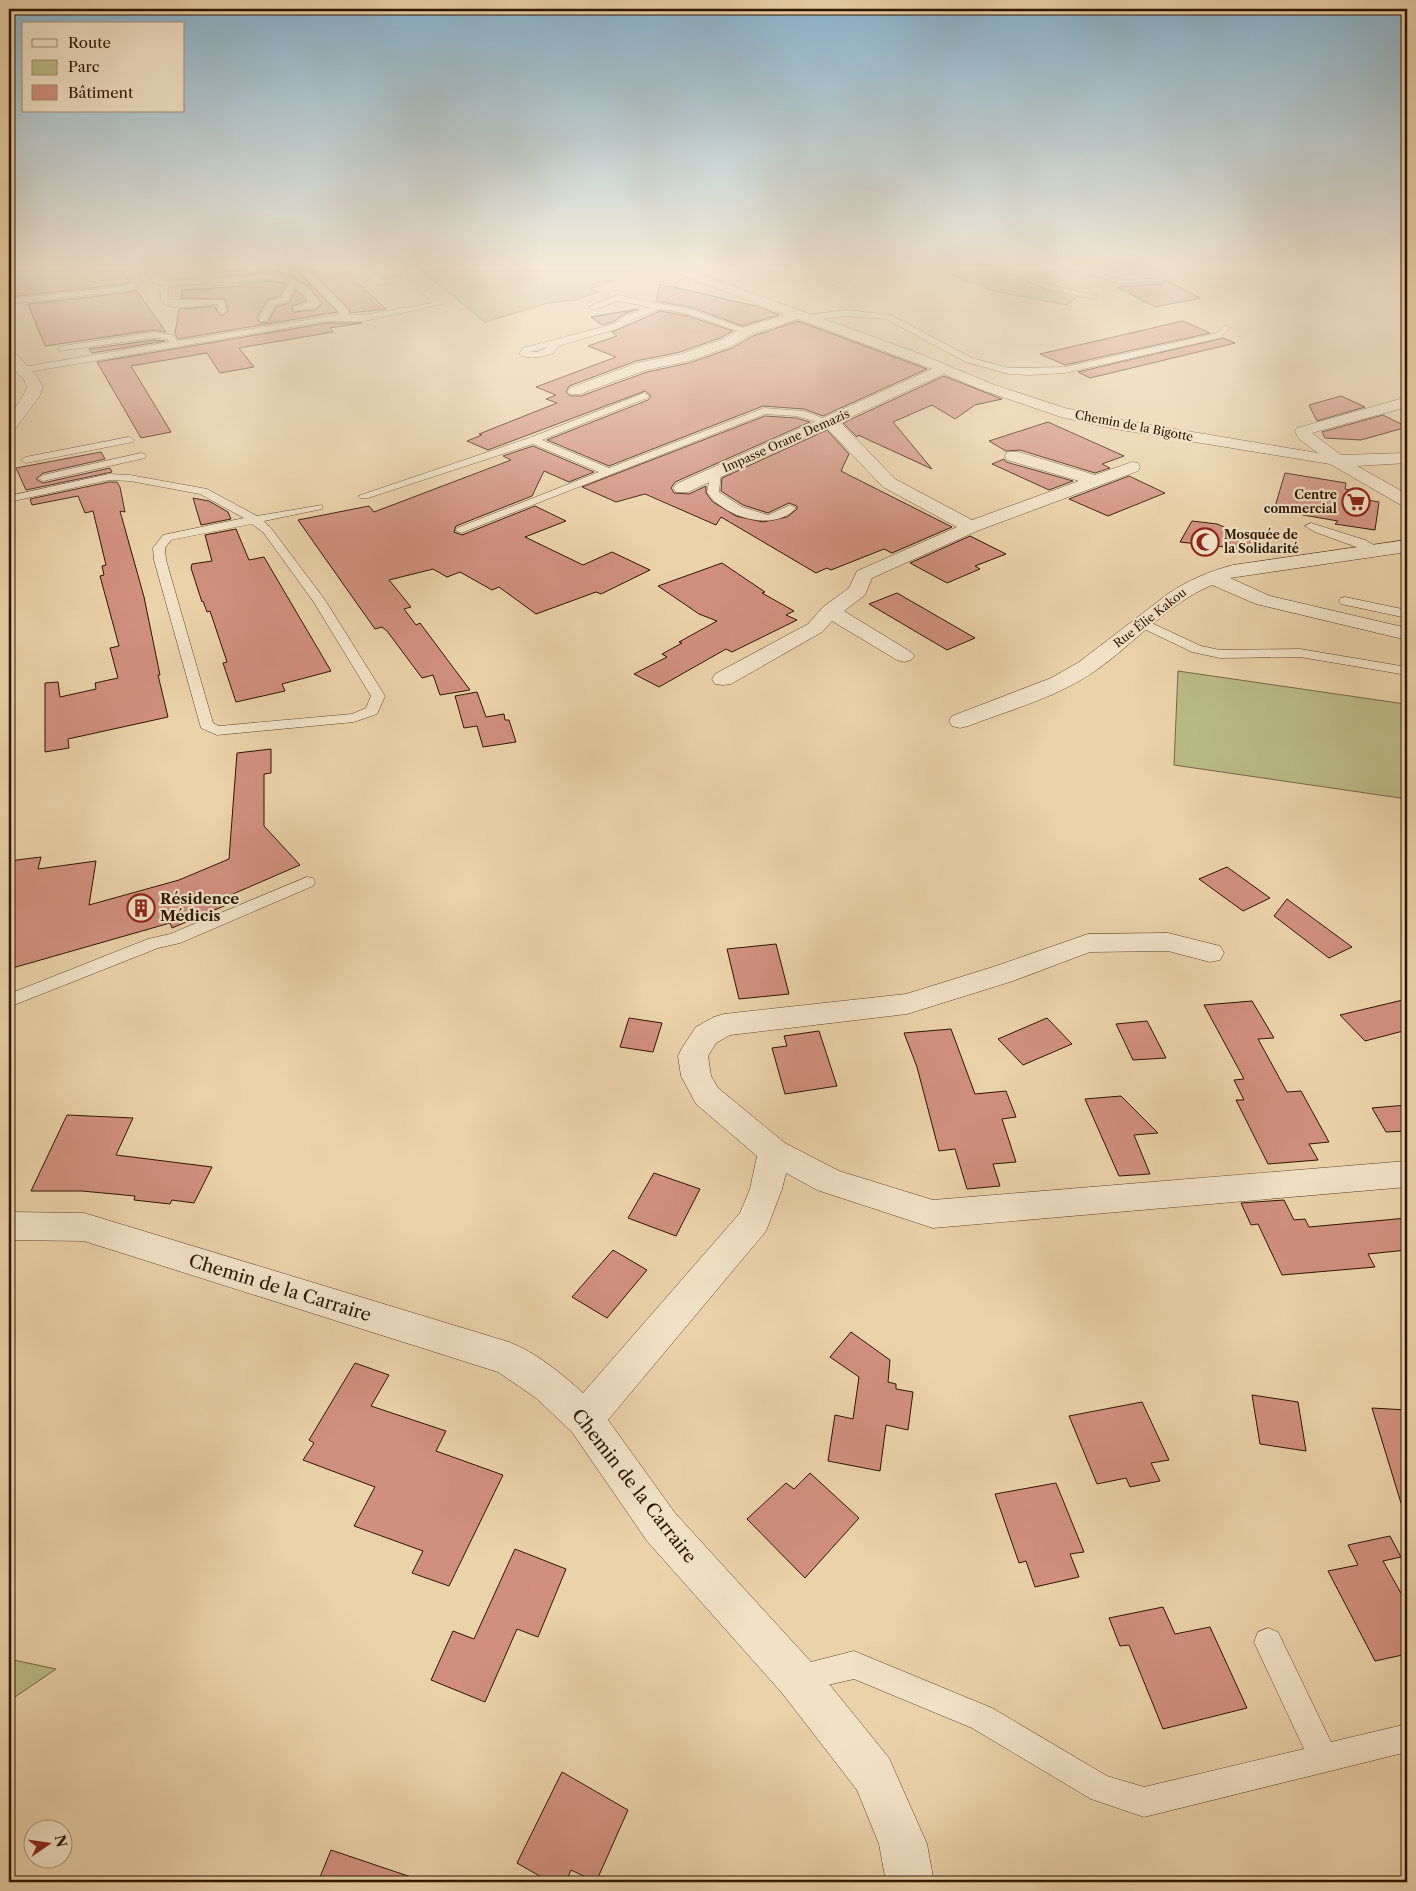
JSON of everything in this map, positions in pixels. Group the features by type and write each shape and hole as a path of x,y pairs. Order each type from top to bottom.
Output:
{"street":[{"path":"9,426 15,410 35,388 31,378 12,358"},
{"path":"575,391 642,366 683,358"},
{"name":"Chemin de la Bigotte","path":"915,358 986,387 1070,414 1115,424 1330,460 1364,461 1407,458"},
{"name":"Impasse Orane Demazis","path":"682,488 944,369"},
{"path":"1407,402 1303,430 1305,436 1330,460 1355,471 1407,501"},
{"path":"828,422 836,427 889,483 971,527"},
{"path":"1013,456 1096,480"},
{"path":"1364,461 1384,475 1407,486"},
{"path":"723,679 815,628 830,611 858,591 864,574 971,527 1132,467"},
{"name":"Rue Élie Kakou","path":"960,721 1059,683 1087,667 1190,587 1212,578 1233,571 1407,546"},
{"path":"1212,578 1263,600 1407,634"},
{"path":"830,611 904,656"},
{"path":"1210,953 1168,942 1088,944 1003,974 907,1004 724,1026 706,1035 693,1056 696,1076 707,1096 774,1152 829,1181 933,1214 1407,1174"},
{"path":"584,1419 754,1222 766,1189 774,1152"},
{"name":"Chemin de la Carraire","path":"9,1226 84,1228 509,1359 549,1386 584,1419 661,1527 797,1678 873,1774 904,1844 910,1882"}],"lane":[{"path":"23,370 92,358"},
{"path":"966,358 1009,371 1029,372 1065,370 1116,358"},
{"path":"364,496 533,440 644,396"},
{"path":"461,530 606,471 764,411 784,410 816,417 828,422"},
{"path":"26,460 128,440"},
{"path":"533,440 606,471"},
{"path":"43,478 141,456"},
{"path":"716,473 713,490 715,497 724,503 767,518 790,508"},
{"path":"9,499 109,478 130,478 202,491 254,519 267,530 319,600 378,696 372,711 354,718 242,731 217,731 206,725 160,560 159,548 167,537 254,519 318,507"},
{"path":"1311,526 1331,536 1361,541 1377,550"},
{"path":"1346,601 1407,614"},
{"path":"1143,623 1167,632 1196,649 1220,654 1300,653 1407,671"},
{"path":"9,1001 154,943 174,939 307,882"},
{"path":"1268,1642 1323,1757"},
{"path":"797,1678 854,1665 982,1718 1101,1789 1144,1802 1323,1757 1402,1744"}],"green space":[{"path":"1178,671 1405,704 1407,799 1174,765"},
{"path":"9,1659 56,1669 9,1701"}],"building":[{"path":"119,358 176,358 131,366 171,432 141,438 97,362"},
{"path":"210,358 247,358 254,367 220,373"},
{"path":"613,358 649,358 636,361 569,386 566,392 570,396 581,396 647,372 703,358 898,358 927,369 823,416 804,409 763,406 609,466 547,440 648,400 651,396 645,391 488,450 467,441 482,435 479,434 557,403 546,399 556,395 536,387"},
{"path":"1050,358 1096,358 1065,365"},
{"path":"1137,358 1172,358 1090,378 1078,372"},
{"path":"944,376 1002,399 975,405 955,419 932,405 893,422 932,469 858,435 857,437 843,423"},
{"path":"1341,396 1365,407 1317,421 1309,405"},
{"path":"1383,415 1407,427 1361,440 1325,438 1322,432"},
{"path":"765,416 796,418 810,422 675,482 671,488 674,493 689,494 706,486 706,493 713,502 736,516 763,522 787,517 797,509 797,506 789,503 768,513 743,505 721,491 722,478 827,430 849,454 841,471 952,527 892,553 884,549 831,570 827,568 816,573 721,517 716,525 645,494 616,502 582,487"},
{"path":"1048,422 1124,456 1102,464 1110,468 1095,473 1020,450 1006,451 989,441"},
{"path":"533,446 594,472 569,482 544,471 532,496 456,526 454,532 462,535 535,506 566,521 525,537 583,565 612,552 650,570 601,594 596,592 536,614 499,587 492,590 460,572 447,577 433,569 389,580 411,607 404,609 416,625 420,623 470,690 440,695 433,675 422,678 387,631 382,627 375,629 298,520 369,506 374,512 511,460 503,456"},
{"path":"101,452 105,459 43,473 36,479 43,483 110,468 112,472 26,490 16,468"},
{"path":"1004,459 1006,462 1073,481 1049,490 992,464"},
{"name":"Centre commercial","path":"1285,473 1346,483 1345,489 1363,492 1362,499 1379,502 1375,530 1335,524 1338,521 1274,510"},
{"path":"1129,476 1165,493 1108,516 1069,499"},
{"path":"109,482 117,482 120,487 125,512 120,511 144,597 160,675 158,675 168,717 68,739 69,748 45,752 45,683 58,682 60,697 96,689 95,683 118,678 110,648 119,646 100,576 104,575 102,566 106,565 93,511 85,513 78,496 32,505 30,499"},
{"path":"193,498 209,501 228,512 231,519 201,525"},
{"path":"1192,521 1217,524 1270,547 1269,552 1180,542"},
{"path":"236,529 249,560 264,557 331,671 282,684 285,691 236,702 223,663 227,662 210,611 207,612 202,602 191,568 192,564 212,561 205,535"},
{"path":"970,536 1006,554 975,566 980,569 947,583 910,563"},
{"path":"722,563 765,592 762,593 794,611 786,615 797,620 732,652 726,649 659,687 634,674 667,657 662,654 682,643 679,642 717,621 699,614 658,586"},
{"path":"897,593 975,638 947,650 869,604"},
{"path":"477,692 486,717 504,714 505,720 509,720 516,742 483,747 477,726 464,728 455,696"},
{"path":"271,749 271,773 264,774 264,826 300,865 233,894 238,900 172,928 170,923 9,969 9,861 41,857 38,869 96,861 89,905 179,880 229,859 237,753"},
{"path":"1227,867 1270,898 1243,911 1199,879"},
{"path":"1287,899 1352,947 1329,958 1274,916"},
{"path":"776,944 789,994 739,999 727,949"},
{"path":"1407,999 1407,1030 1365,1041 1340,1015"},
{"path":"1252,1001 1274,1038 1258,1039 1287,1092 1301,1091 1329,1142 1309,1144 1318,1160 1268,1164 1236,1100 1244,1100 1234,1080 1244,1079 1204,1005"},
{"path":"629,1018 662,1023 653,1052 620,1047"},
{"path":"1047,1018 1072,1044 1023,1065 998,1039"},
{"path":"1147,1021 1166,1058 1133,1060 1116,1024"},
{"path":"951,1029 975,1094 1006,1091 1016,1117 1002,1119 1016,1162 993,1164 1000,1186 967,1189 955,1149 939,1151 917,1067 904,1033"},
{"path":"819,1031 837,1086 785,1094 772,1048 787,1046 784,1036"},
{"path":"1121,1096 1158,1133 1134,1135 1150,1174 1119,1176 1085,1099"},
{"path":"1407,1105 1407,1131 1386,1132 1372,1108"},
{"path":"67,1115 133,1118 116,1155 212,1167 194,1203 172,1200 170,1204 134,1200 135,1196 82,1191 31,1191"},
{"path":"654,1173 700,1189 676,1236 628,1218"},
{"path":"1284,1200 1294,1220 1305,1219 1309,1227 1407,1218 1407,1250 1368,1254 1375,1267 1282,1275 1258,1224 1251,1225 1241,1203"},
{"path":"613,1250 647,1270 607,1318 572,1297"},
{"path":"851,1332 890,1360 888,1382 896,1384 896,1389 913,1392 908,1430 886,1425 880,1471 828,1461 835,1415 853,1419 859,1377 830,1357"},
{"path":"355,1363 389,1375 371,1406 446,1431 436,1451 503,1475 449,1586 412,1573 423,1551 354,1526 375,1487 303,1460 314,1443 309,1440"},
{"path":"1252,1395 1298,1402 1306,1451 1260,1444"},
{"path":"1142,1402 1169,1460 1151,1463 1160,1481 1130,1487 1126,1478 1097,1484 1069,1416"},
{"path":"1372,1408 1407,1410 1407,1502 1401,1503"},
{"path":"810,1473 859,1518 805,1578 747,1519 786,1483 794,1489"},
{"path":"1056,1483 1084,1552 1070,1554 1079,1577 1035,1587 1026,1561 1019,1563 995,1494"},
{"path":"1390,1536 1401,1557 1383,1561 1407,1604 1407,1654 1375,1661 1328,1571 1358,1565 1348,1545"},
{"path":"515,1549 566,1569 538,1637 517,1629 485,1702 431,1680 453,1631 474,1639"},
{"path":"1163,1607 1175,1634 1210,1627 1247,1708 1163,1729 1129,1645 1120,1646 1109,1618"},
{"path":"562,1772 628,1810 596,1882 571,1870 566,1882 550,1882 517,1863"},
{"path":"331,1850 414,1878 414,1882 318,1882"}],"place":[{"name":"Centre commercial","path":"1356,502"},
{"name":"Mosquée de la Solidarité","path":"1205,542"},
{"name":"Résidence Médicis","path":"141,908"}]}
